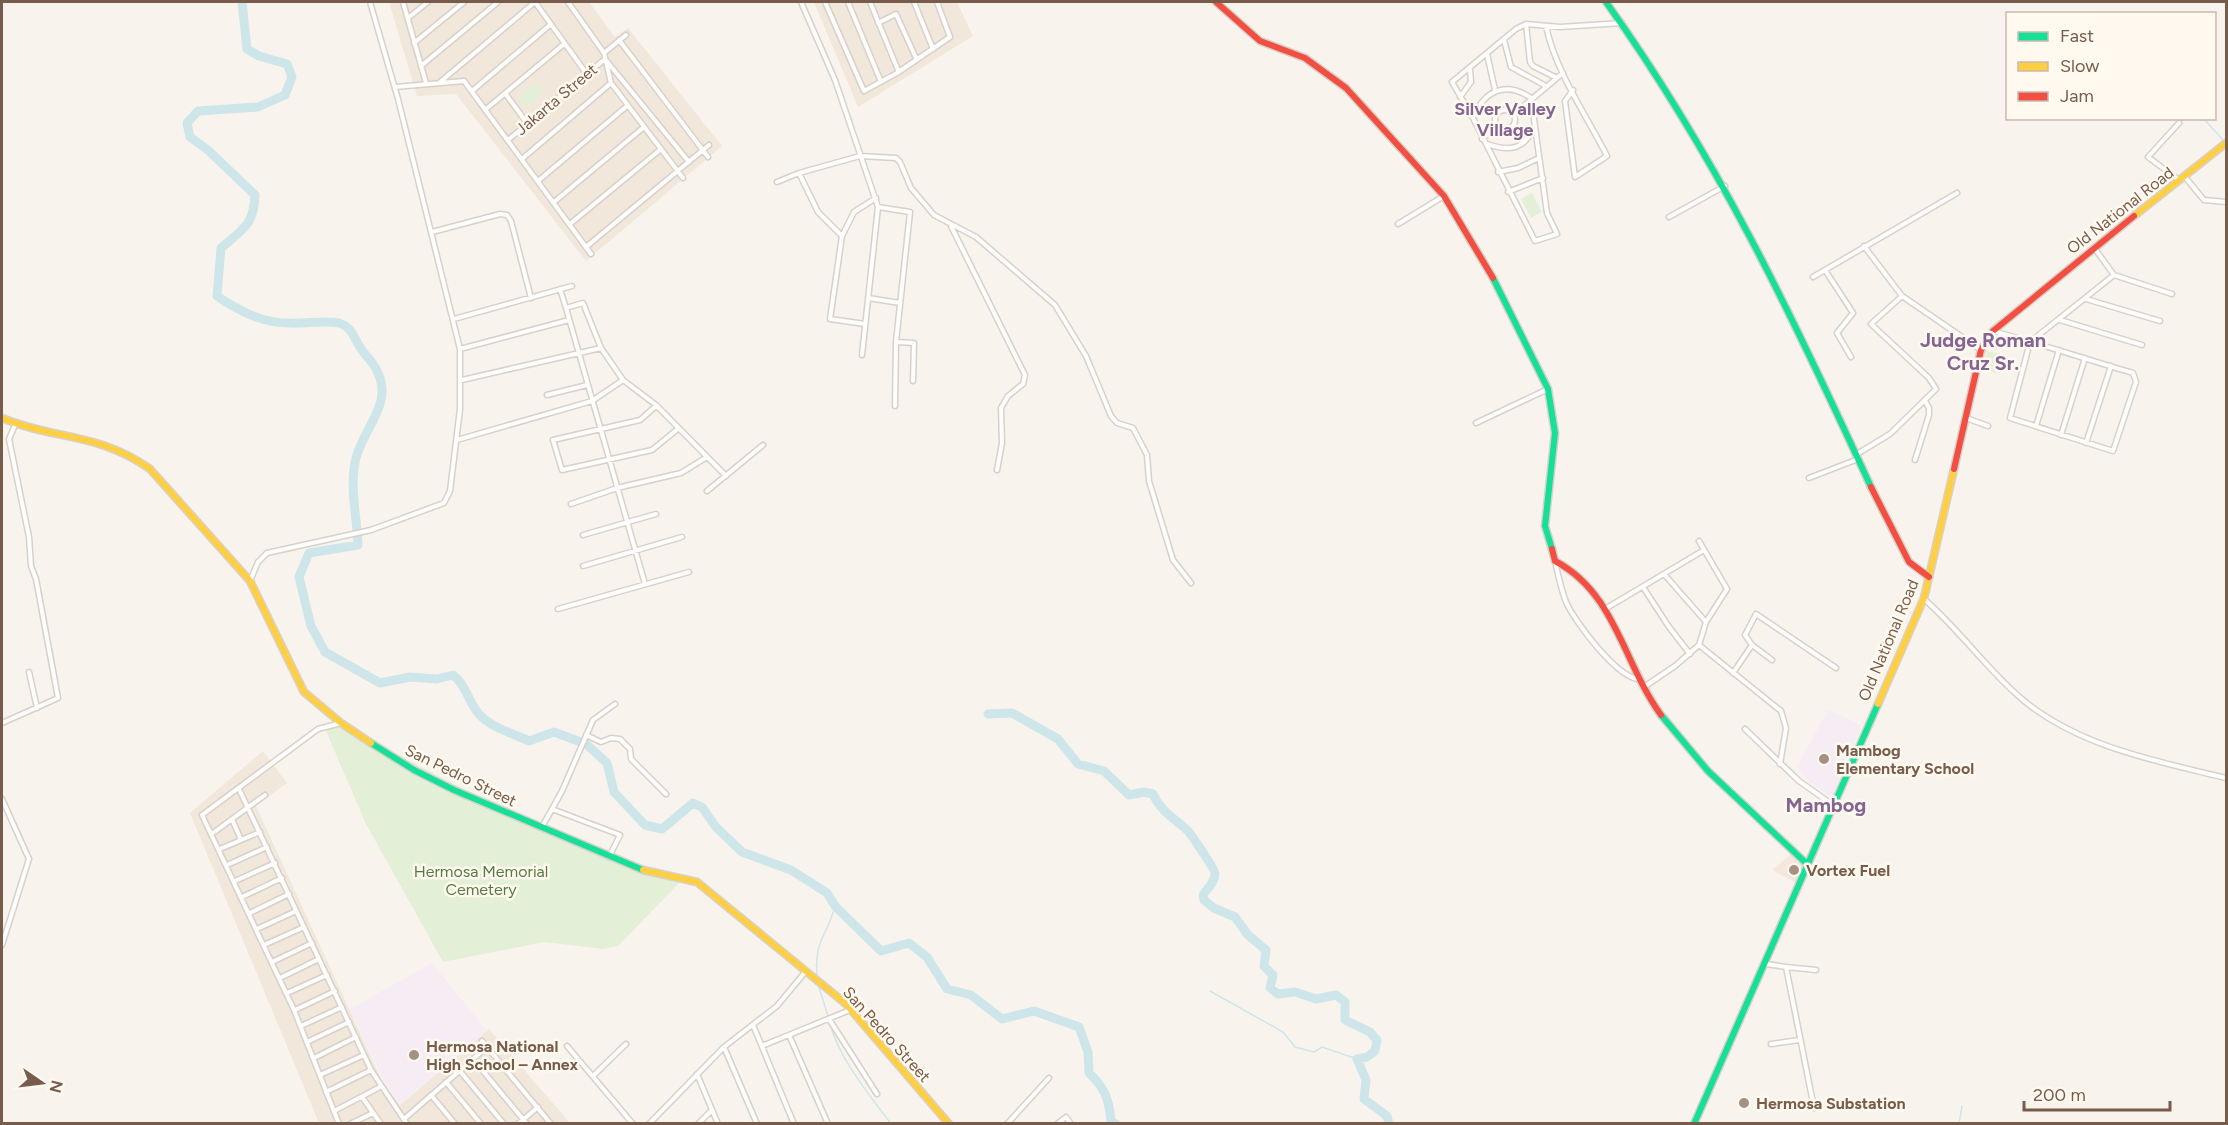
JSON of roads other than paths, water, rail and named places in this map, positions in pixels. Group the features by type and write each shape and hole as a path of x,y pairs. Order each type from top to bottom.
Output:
{"street":[{"path":"250,581 258,562 267,553 371,530 444,503 452,484 462,380 460,349 395,87 370,2"},
{"path":"403,2 426,83"},
{"path":"408,19 428,2"},
{"path":"414,43 464,2"},
{"path":"421,66 498,2"},
{"path":"439,83 535,2 586,73"},
{"path":"568,2 604,53 611,84 683,178"},
{"path":"801,2 834,80 878,207 862,355"},
{"path":"826,2 864,91 950,37 936,2"},
{"path":"848,2 881,82"},
{"path":"870,2 898,70"},
{"path":"914,2 933,49"},
{"path":"1216,2 1239,25 1260,41 1305,58 1338,81 1392,136 1443,196 1471,237 1507,303 1548,389 1555,433 1545,526 1561,587 1570,610 1613,663 1626,676 1639,678"},
{"path":"1606,2 1623,23 1670,93 1725,186 1764,258 1902,551 1914,568 1929,577"},
{"path":"878,23 896,14 916,58"},
{"path":"1531,99 1547,213 1557,233 1535,241 1508,192 1473,118 1452,82 1526,24 1546,26 1623,23"},
{"path":"1526,24 1533,66 1557,78"},
{"path":"472,91 550,25"},
{"path":"1546,26 1551,50 1573,90 1606,156 1575,177 1565,101 1573,90"},
{"path":"604,53 626,35"},
{"path":"619,40 708,157"},
{"path":"1504,40 1511,67 1546,86"},
{"path":"485,110 564,44"},
{"path":"1486,54 1495,90"},
{"path":"605,59 689,162"},
{"name":"Jakarta Street","path":"508,140 605,59"},
{"path":"1460,98 1471,82 1470,68"},
{"path":"1514,114 1563,73"},
{"path":"395,87 464,81 591,254"},
{"path":"522,159 611,84"},
{"path":"1473,118 1483,100 1495,90 1512,89 1531,99"},
{"path":"505,93 527,123"},
{"path":"538,181 627,106"},
{"path":"1509,110 1514,114 1516,121 1513,127 1503,130 1497,127 1495,121 1499,112 1509,110"},
{"path":"2179,123 2148,157 2182,178 2204,200 2226,202"},
{"path":"1486,144 1510,150 1519,147 1531,135 1536,125"},
{"path":"554,202 644,127"},
{"path":"1482,139 1497,127"},
{"path":"586,247 710,145"},
{"name":"Old National Road","path":"1694,1124 1766,964 1924,598 1981,350 1993,331 2224,145"},
{"path":"570,224 661,149"},
{"path":"777,182 799,173 860,156 896,158 916,196 934,215 982,241 1055,305 1069,324 1111,416 1118,423 1136,430 1146,449 1149,481 1167,542 1177,567 1191,583"},
{"path":"1498,172 1518,168 1539,158"},
{"path":"799,173 818,212 842,236"},
{"path":"1508,192 1543,178"},
{"path":"1669,218 1725,186"},
{"path":"1813,277 1957,193"},
{"path":"1398,224 1443,196"},
{"path":"865,324 830,319 842,236 854,212 876,198"},
{"path":"878,207 910,212 896,342 895,406"},
{"path":"432,231 500,214 507,215 511,221 531,298"},
{"path":"950,225 1025,375 1023,384 1008,396 1001,408 1002,443 997,470"},
{"path":"1864,246 1902,296 1981,350"},
{"path":"2095,249 2114,275 2172,294"},
{"path":"1825,270 1853,313 1837,333 1851,357"},
{"path":"1993,331 2030,342 2059,350 2111,366 2135,375 2136,381 2112,451 2010,418 2030,342 2114,275"},
{"path":"454,319 572,286"},
{"path":"560,289 645,584"},
{"path":"1809,478 1857,457 1890,434 1934,393 1935,385 1871,324 1902,296"},
{"path":"868,298 900,303"},
{"path":"2085,299 2160,321"},
{"path":"566,308 583,303 602,348 623,380 656,405 726,476"},
{"path":"460,349 569,320"},
{"path":"2059,320 2142,345"},
{"path":"896,342 914,343 913,381"},
{"path":"462,380 602,348"},
{"path":"2036,426 2059,350"},
{"path":"2061,435 2085,358"},
{"path":"2086,443 2111,366"},
{"path":"457,440 592,401 623,380"},
{"path":"547,395 587,385"},
{"path":"1476,423 1548,389"},
{"path":"1915,460 1929,416 1929,408 1925,401"},
{"path":"656,405 640,420 553,440 562,470 652,450 679,428"},
{"name":"San Pedro Street","path":"2,418 16,424 113,446 134,456 150,469 250,581 278,644 304,692 341,723 414,770 542,828 634,868 684,876 697,882 851,1009 949,1124"},
{"path":"1965,418 1988,426"},
{"path":"2,723 58,698 10,447 9,439 16,424"},
{"path":"707,491 763,445"},
{"path":"571,504 617,488 681,473 707,457"},
{"path":"583,536 656,514"},
{"path":"583,566 682,537"},
{"path":"1643,687 1690,654 1699,645 1706,622 1727,589 1699,541"},
{"path":"1605,609 1704,550"},
{"path":"1556,561 1581,574 1593,588 1656,708 1715,778 1808,864"},
{"path":"558,609 689,572"},
{"path":"1665,574 1706,622"},
{"path":"1643,587 1690,654"},
{"path":"1924,598 2021,699 2056,724 2110,747 2226,778"},
{"path":"1772,660 1752,645 1745,635 1756,614 1836,668"},
{"path":"1699,645 1784,715 1786,728 1780,764"},
{"path":"1733,673 1752,645"},
{"path":"29,672 37,708"},
{"path":"542,828 593,720 615,704"},
{"path":"339,1124 280,978 213,833 202,815 318,729 341,723"},
{"path":"1745,729 1811,791 1833,805"},
{"path":"586,735 601,742 611,738 620,739 630,749 631,759 666,794"},
{"path":"238,789 290,894 371,1070 380,1087 407,1124"},
{"path":"213,833 265,795"},
{"path":"2,799 28,859 2,945"},
{"path":"552,809 620,835 609,857"},
{"path":"232,819 242,840"},
{"path":"220,849 260,832"},
{"path":"227,865 267,847"},
{"path":"235,881 275,863"},
{"path":"242,897 282,878"},
{"path":"250,913 290,894"},
{"path":"257,929 296,911"},
{"path":"264,945 304,927"},
{"path":"272,962 312,943"},
{"path":"280,978 319,960"},
{"path":"1766,964 1816,970"},
{"path":"1786,967 1814,1108"},
{"path":"649,1124 724,1047 777,1006 807,971"},
{"path":"286,994 327,975"},
{"path":"294,1010 335,991"},
{"path":"301,1026 342,1007"},
{"path":"762,1046 851,1009"},
{"path":"829,1019 877,1094"},
{"path":"307,1042 349,1022"},
{"path":"753,1025 794,1124"},
{"path":"789,1035 828,1124"},
{"path":"314,1058 357,1037"},
{"path":"1771,1044 1799,1040"},
{"path":"482,1041 551,1124"},
{"path":"593,1076 626,1044"},
{"path":"567,1046 633,1124"},
{"path":"404,1119 487,1047"},
{"path":"724,1047 757,1124"},
{"path":"320,1075 364,1054"},
{"path":"473,1059 525,1121"},
{"path":"326,1092 371,1070"},
{"path":"459,1070 504,1124"},
{"path":"697,1074 718,1124"},
{"path":"1007,1124 1049,1078"},
{"path":"446,1082 481,1124"},
{"path":"334,1111 380,1087"},
{"path":"431,1095 455,1124"},
{"path":"362,1097 381,1124"},
{"path":"518,1124 525,1121 538,1107"},
{"path":"698,1124 712,1110"},
{"path":"350,1124 373,1113"},
{"path":"1057,1124 1066,1117 1071,1124"}],"waterway":[{"path":"242,2 247,49 259,56 287,64 292,77 285,95 258,107 198,111 187,123 190,137 209,151 255,195 250,220 221,248 217,296 242,311 269,321 333,322 343,325 374,366 381,381 380,403 360,447 354,468 353,490 358,545 309,553 299,577 311,626 325,652 380,683 410,677 437,679 453,675 458,679 479,714 496,726 529,741 554,732 586,744 607,763 614,792 645,825 662,829 693,803 702,807 715,826 742,852 791,870 827,893 835,906 881,951 909,943 927,957 947,989 971,995 1002,1019 1034,1011 1079,1027 1088,1052 1089,1073 1102,1089 1109,1106 1111,1121 1116,1124"},
{"path":"2205,120 2224,141"},
{"path":"988,714 1012,713 1058,739 1078,764 1104,771 1129,795 1144,792 1153,794 1164,810 1188,831 1214,871 1214,880 1203,895 1204,900 1214,908 1235,917 1248,935 1266,950 1264,966 1273,975 1270,988 1278,994 1295,992 1316,999 1336,995 1345,1002 1345,1020 1370,1032 1377,1040 1375,1051 1367,1057 1357,1059 1366,1080 1364,1099 1387,1116 1389,1124"},
{"path":"817,976 819,946 835,906"},
{"path":"818,984 828,1016"},
{"path":"1210,991 1283,1032 1295,1047 1314,1052 1322,1047 1357,1059"},
{"path":"830,1024 848,1064 891,1124"},
{"path":"1959,1124 1962,1106"}],"place":[{"name":"Mambog Elementary School","path":"1824,759"},
{"name":"Vortex Fuel","path":"1794,870"},
{"name":"Hermosa National High School – Annex","path":"414,1055"},
{"name":"Hermosa Substation","path":"1744,1103"}],"district":[{"name":"Silver Valley Village","path":"1505,119"},
{"name":"Judge Roman Cruz Sr.","path":"1983,352"},
{"name":"Mambog","path":"1826,805"}],"park label":[{"name":"Hermosa Memorial Cemetery","path":"481,880"}]}
